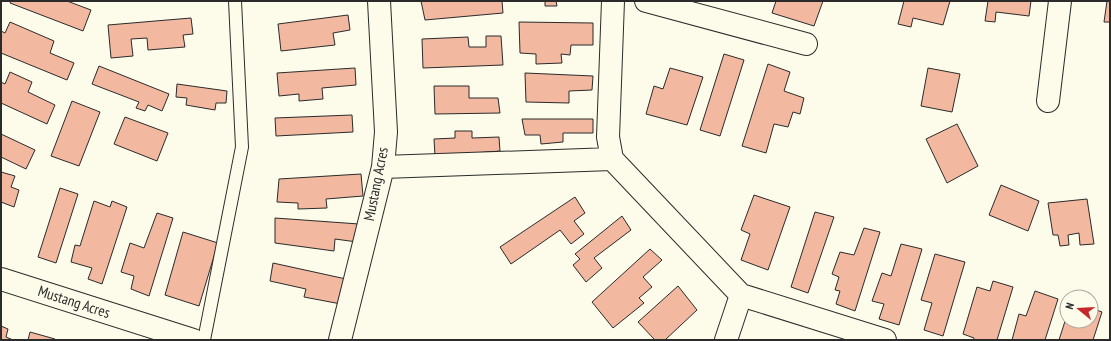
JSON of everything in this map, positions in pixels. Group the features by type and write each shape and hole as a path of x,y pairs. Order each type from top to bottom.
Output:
{"street":[{"name":"Mustang Acres","path":"340,340 383,167 386,132 379,1"},
{"path":"613,1 608,137 612,159 741,295 885,340"},
{"path":"646,1 806,44"},
{"path":"1048,101 1060,1"},
{"path":"383,167 612,159"},
{"name":"Mustang Acres","path":"1,279 193,340"},
{"path":"726,340 741,295"}],"lane":[{"path":"204,340 242,147 235,1"}],"building":[{"path":"11,1 67,1 91,10 83,31 10,3"},
{"path":"421,1 502,1 503,13 425,20"},
{"path":"545,1 556,1 557,6 545,6"},
{"path":"776,1 823,1 814,26 772,13"},
{"path":"904,1 950,1 943,25 913,18 911,27 898,24"},
{"path":"988,1 1031,1 1029,16 996,12 995,22 985,21"},
{"path":"1107,1 1110,1 1110,22 1104,22"},
{"path":"348,15 350,30 333,33 335,45 281,51 278,24"},
{"path":"191,18 193,34 183,35 185,47 148,50 147,38 131,39 133,56 111,58 108,25"},
{"path":"10,22 54,41 50,53 74,63 67,80 1,53 1,31 5,33"},
{"path":"519,22 593,23 593,45 571,45 570,55 561,54 562,63 536,64 536,54 520,53"},
{"path":"486,36 501,36 503,65 423,68 422,39 468,37 469,47 486,47"},
{"path":"724,54 744,60 720,136 700,130"},
{"path":"768,64 790,72 784,91 804,98 800,114 793,112 788,127 774,124 766,153 742,146"},
{"path":"99,66 169,94 162,111 148,105 145,111 136,108 139,102 92,84"},
{"path":"355,68 356,85 322,88 323,99 299,101 299,94 279,96 277,73"},
{"path":"670,68 703,77 687,125 646,114 654,86 663,89"},
{"path":"928,68 960,74 952,112 921,106"},
{"path":"10,72 32,82 28,92 55,105 47,124 1,103 1,82 5,84"},
{"path":"525,73 593,76 592,90 569,91 569,103 526,102"},
{"path":"177,84 227,91 226,103 216,103 215,110 186,105 187,98 176,97"},
{"path":"434,86 469,86 469,98 498,98 500,113 435,114"},
{"path":"72,101 100,112 79,166 51,156"},
{"path":"352,115 353,132 276,136 275,118"},
{"path":"125,117 168,133 157,161 114,144"},
{"path":"522,119 593,119 593,133 563,133 563,142 541,144 540,135 525,135"},
{"path":"957,124 978,166 947,183 926,139"},
{"path":"455,131 472,131 472,138 499,137 500,151 435,156 434,139 455,138"},
{"path":"1,134 35,150 26,169 1,157"},
{"path":"1,172 15,176 11,187 19,190 14,207 1,202"},
{"path":"361,174 363,196 326,199 327,208 298,209 298,203 277,202 279,179"},
{"path":"1001,185 1039,201 1028,231 989,215"},
{"path":"60,188 78,194 56,263 38,257"},
{"path":"754,195 790,207 768,270 741,260 750,234 741,230"},
{"path":"575,197 585,213 574,221 584,234 571,244 560,230 511,264 500,247"},
{"path":"1087,199 1094,244 1080,245 1079,233 1068,235 1069,245 1060,246 1058,235 1053,235 1048,203"},
{"path":"94,201 110,207 112,201 127,207 102,284 88,279 92,268 71,262 75,245 80,246"},
{"path":"815,212 834,217 808,293 791,287"},
{"path":"157,213 173,218 149,296 131,289 134,276 121,272 130,243 144,248"},
{"path":"622,216 631,230 594,258 602,268 586,282 573,265 580,259 575,254"},
{"path":"275,218 359,224 357,242 335,239 334,251 275,243"},
{"path":"864,228 880,232 855,311 836,304 840,291 835,290 839,277 832,274 840,252 854,255"},
{"path":"183,232 218,243 199,306 165,295"},
{"path":"901,244 922,249 899,325 879,319 884,304 872,301 882,273 891,276"},
{"path":"650,249 662,260 643,277 652,287 639,298 644,303 613,328 592,302"},
{"path":"935,254 965,262 943,336 924,330 932,303 921,300"},
{"path":"273,263 346,279 341,304 304,297 306,289 270,281"},
{"path":"993,281 1013,287 997,340 974,340 974,338 963,334 977,287 990,291"},
{"path":"678,286 697,310 665,340 655,340 638,322"},
{"path":"1035,291 1058,299 1045,340 1012,340 1019,314 1026,316"},
{"path":"1099,311 1102,312 1099,321"},
{"path":"1,326 8,329 6,337 13,340 1,340"},
{"path":"1063,329 1097,329 1093,340 1059,340"},
{"path":"30,332 55,339 55,340 28,340"}]}
